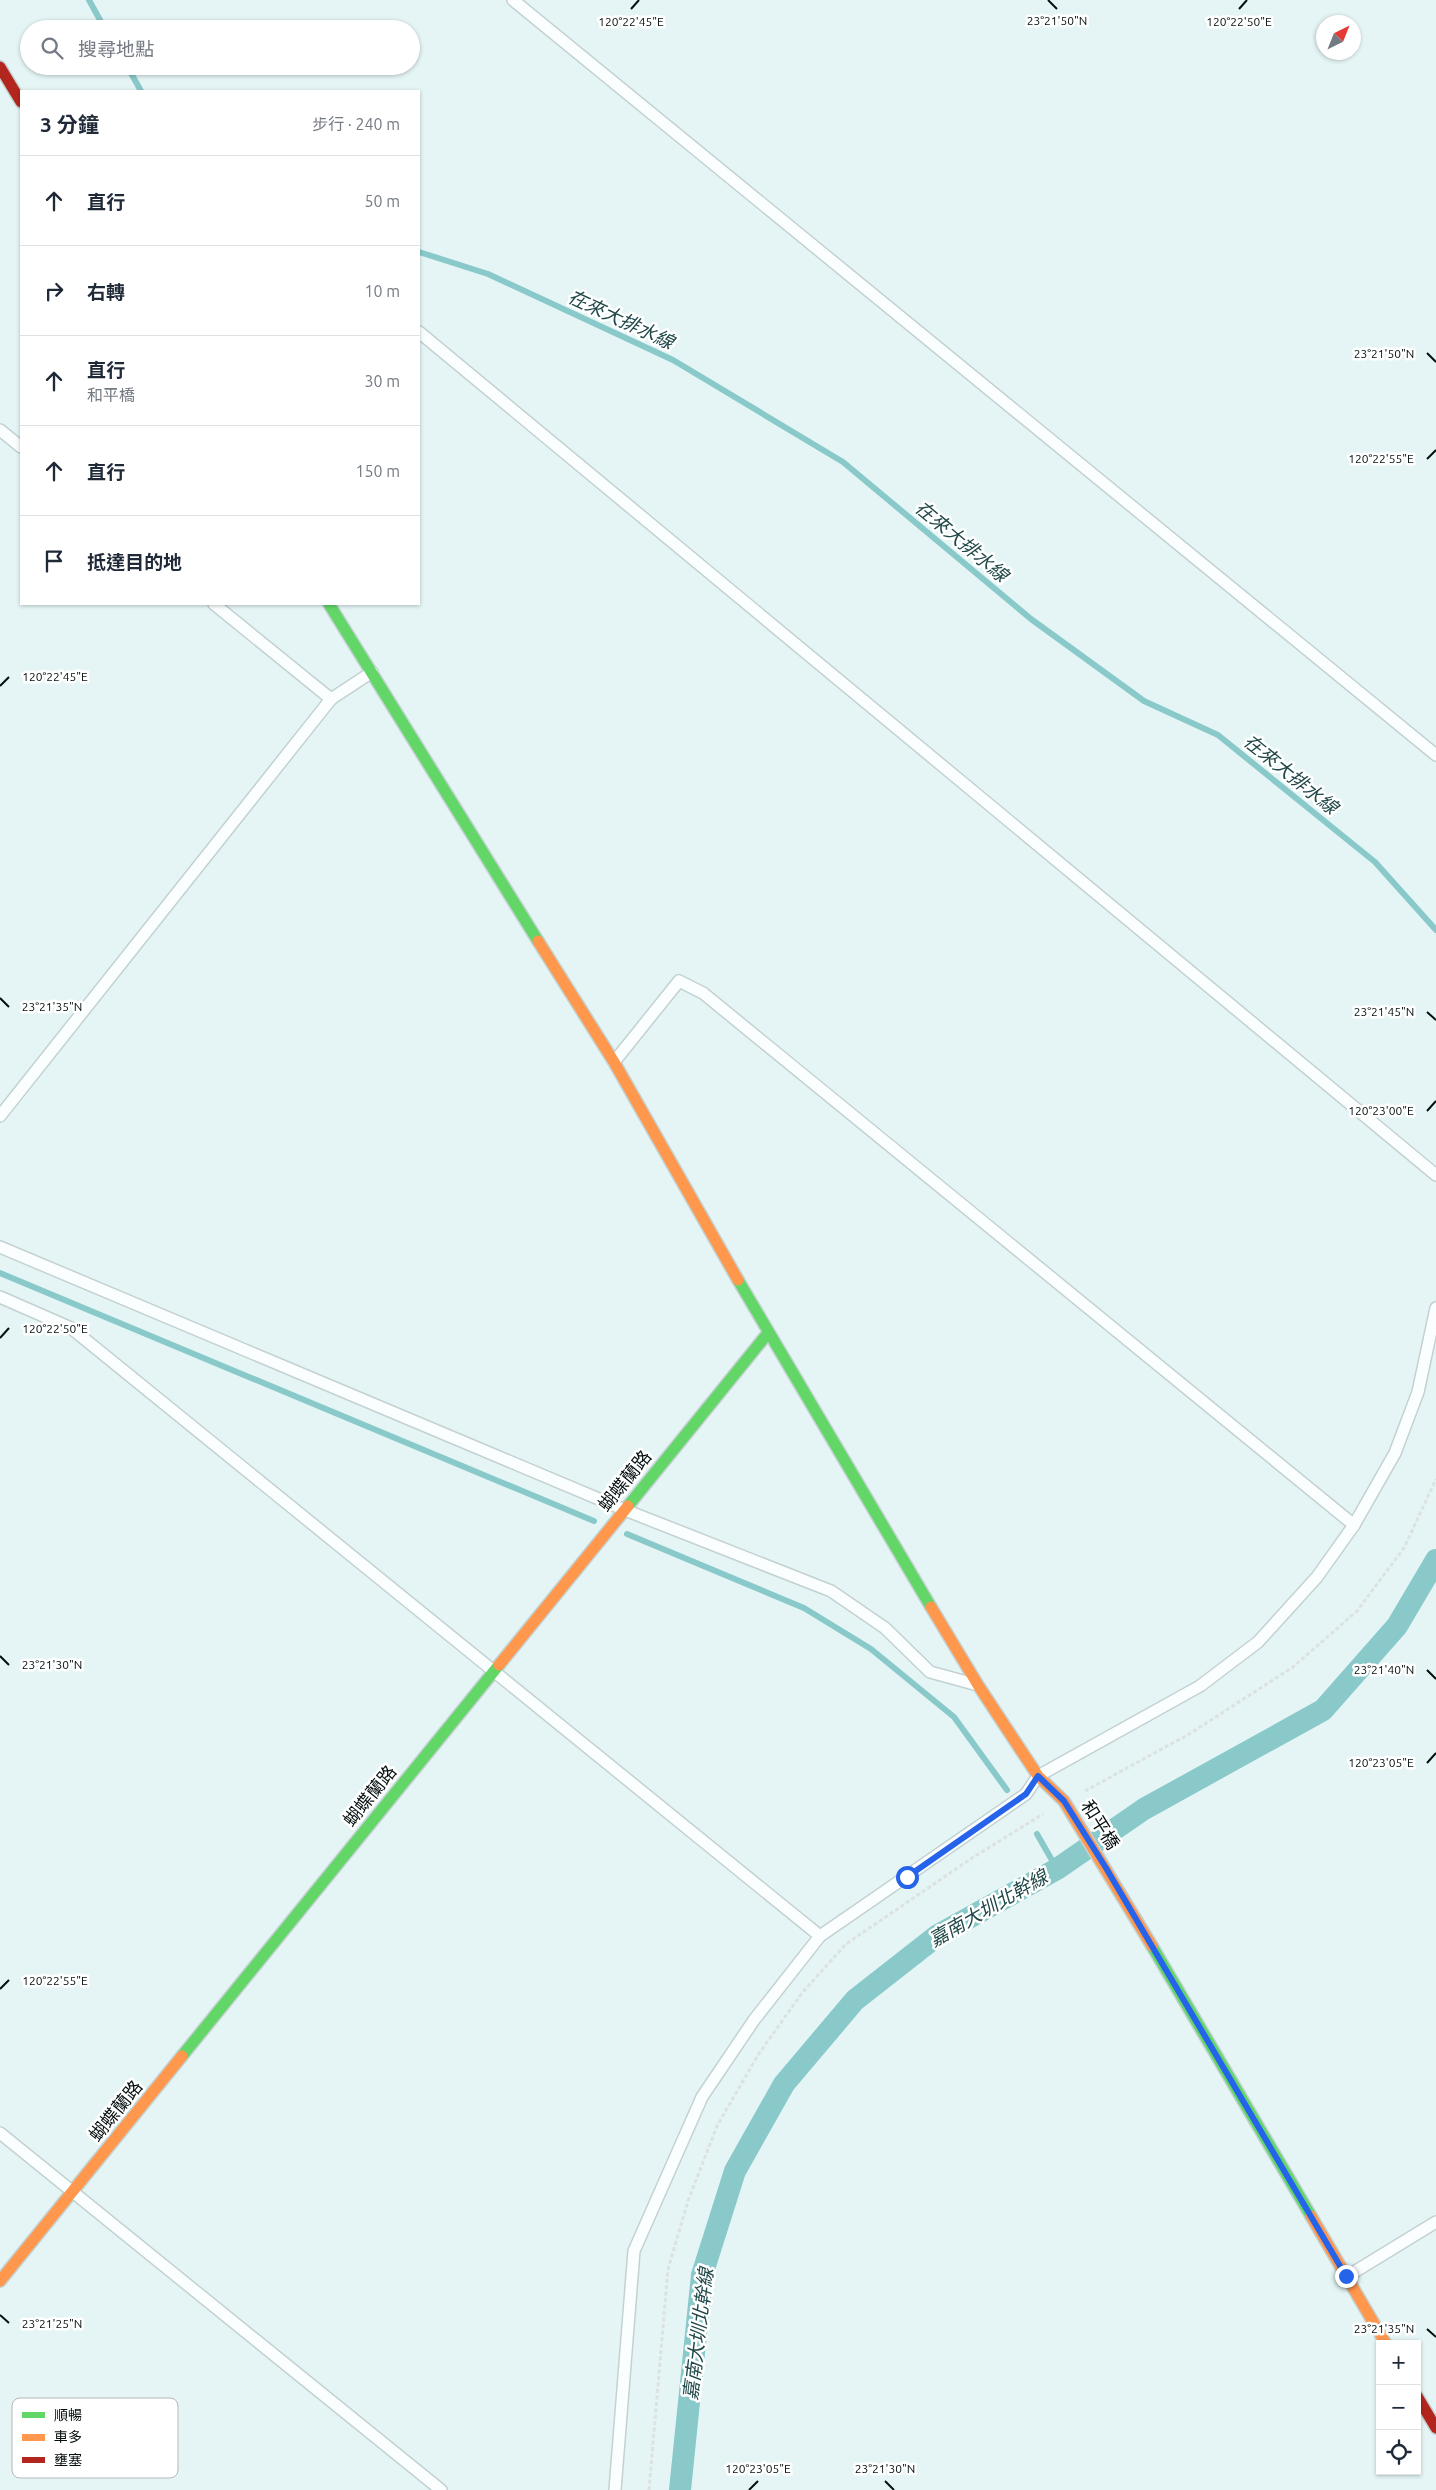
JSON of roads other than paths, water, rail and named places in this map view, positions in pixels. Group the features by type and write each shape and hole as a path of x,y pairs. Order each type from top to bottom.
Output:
{"main road":[{"path":"0,67 20,100"},
{"name":"和平橋","path":"330,605 614,1062 768,1333 978,1685 1038,1776 1064,1801 1106,1868 1384,2340"},
{"name":"蝴蝶蘭路","path":"0,2281 768,1333"},
{"path":"1421,2403 1436,2428"}],"lane":[{"path":"513,0 1436,755"},
{"path":"420,333 1436,1175"},
{"path":"0,430 20,446"},
{"path":"215,605 331,699"},
{"path":"0,1116 331,699 372,672"},
{"path":"614,1062 679,981 703,992 1354,1525"},
{"path":"0,1246 625,1510 832,1591 885,1628 930,1672 978,1685"},
{"path":"0,1297 71,1328 820,1936"},
{"path":"615,2490 634,2251 702,2097 754,2020 820,1936 1026,1794 1038,1776 1200,1686 1258,1642 1317,1578 1354,1525 1395,1453 1418,1392 1436,1308"},
{"path":"0,2133 441,2490"},
{"path":"1346,2276 1436,2222"}],"waterway":[{"name":"在來大排水線","path":"89,0 100,20"},
{"name":"在來大排水線","path":"132,75 140,90"},
{"name":"在來大排水線","path":"420,252 488,274 673,360 843,462 1031,619 1144,701 1218,735 1375,862 1436,930"},
{"path":"0,1273 594,1521"},
{"path":"627,1534 804,1608 871,1649 954,1717 1007,1790"},
{"name":"嘉南大圳北幹線","path":"680,2490 702,2275 735,2171 784,2084 855,2000 938,1935 1057,1869 1144,1809 1323,1710 1397,1626 1436,1560"},
{"path":"1037,1834 1057,1869"}]}
